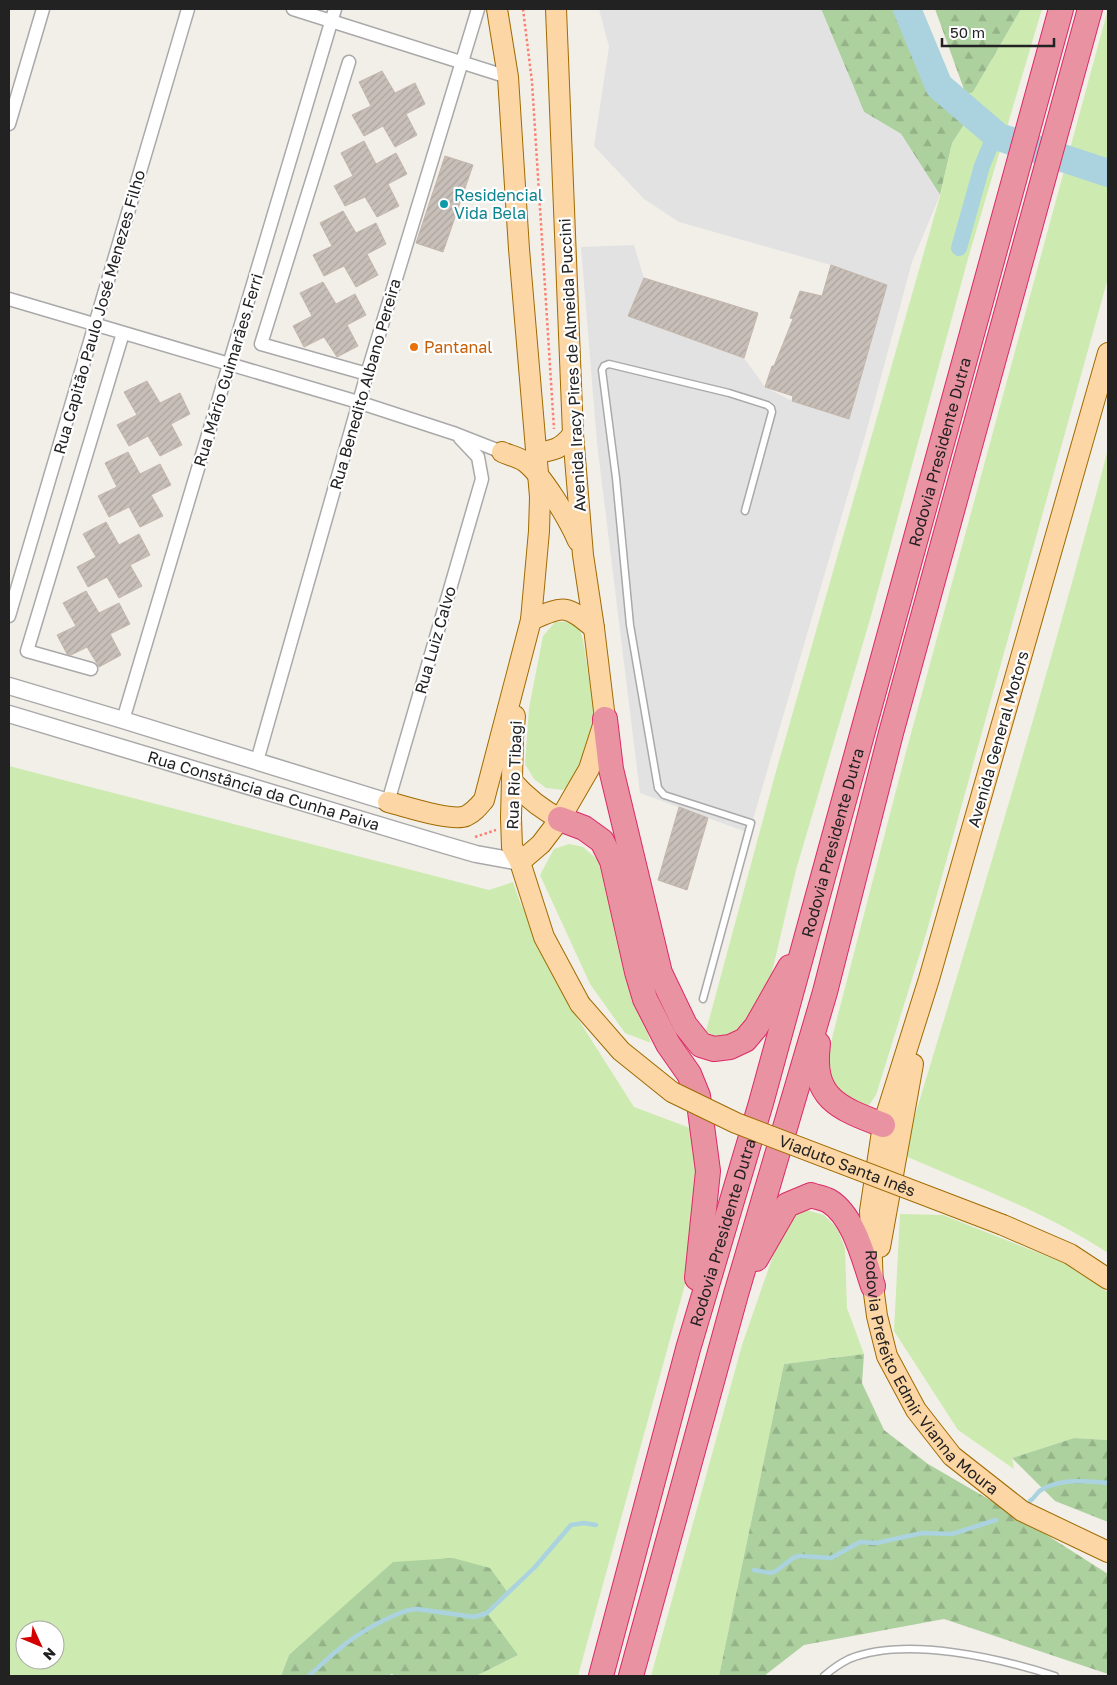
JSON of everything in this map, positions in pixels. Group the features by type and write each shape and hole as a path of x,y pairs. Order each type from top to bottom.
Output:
{"highway":[{"name":"Rodovia Presidente Dutra","path":"601,1676 688,1349 761,1104 1061,9"},
{"name":"Rodovia Presidente Dutra","path":"631,1676 736,1294 824,992 891,733 1090,9"},
{"path":"604,719 611,769 660,973 685,1025 701,1045 714,1049 730,1047 745,1040 756,1027 807,937"},
{"path":"560,819 584,828 602,840 612,861 645,1000 668,1044 689,1074 698,1096 708,1171 702,1240 688,1349"},
{"path":"824,992 816,1061 819,1081 830,1098 846,1109 883,1125"},
{"path":"736,1294 787,1205 810,1195 829,1201 842,1212 854,1233 873,1286"}],"main road":[{"path":"388,802 449,817 464,817 475,811 484,800 502,726 532,620 539,530 540,498 538,476 546,452 533,426 508,77 497,9"},
{"name":"Avenida Iracy Pires de Almeida Puccini","path":"556,9 572,434 583,555 594,628 604,719"},
{"name":"Avenida General Motors","path":"883,1125 929,979 1108,353"},
{"path":"546,452 564,445 572,434"},
{"path":"502,452 524,462 538,476 572,527 583,555"},
{"path":"532,620 560,609 574,611 594,628"},
{"name":"Rua Rio Tibagi","path":"524,652 513,738 512,846 520,862 544,936 580,1004"},
{"path":"520,862 541,844 560,819 590,769 604,719"},
{"path":"512,781 523,794 543,810 560,819"},
{"path":"873,1286 929,979"},
{"name":"Viaduto Santa Inês","path":"580,1004 621,1052 672,1092 736,1122 1003,1225 1070,1254 1108,1279"},
{"path":"883,1125 893,1141 897,1156"},
{"name":"Rodovia Prefeito Edmir Vianna Moura","path":"883,1125 870,1211 873,1286 877,1316 887,1356 916,1410 952,1456 1022,1511 1108,1552"}],"street":[{"path":"9,124 43,9"},
{"name":"Rua Capitão Paulo José Menezes Filho","path":"9,616 188,9"},
{"path":"293,9 334,15 508,77"},
{"name":"Rua Benedito Albano Pereira","path":"257,762 366,374 478,9"},
{"name":"Rua Mário Guimarães Ferri","path":"123,720 334,15"},
{"path":"348,62 260,344 366,374"},
{"path":"9,299 358,402 456,434 502,452 528,478 540,498"},
{"path":"91,669 27,651 123,333"},
{"name":"Rua Luiz Calvo","path":"388,802 482,479 478,458 456,434"},
{"path":"502,452 546,452"},
{"name":"Rua Constância da Cunha Paiva","path":"9,686 388,802"},
{"name":"Rua Constância da Cunha Paiva","path":"9,714 444,845 476,854 520,862"}],"lane":[{"path":"703,999 751,823 664,795 658,788 630,624 616,478 602,370 604,366 609,364 730,393 771,408 772,412 745,511"},
{"path":"824,1676 849,1660 880,1652 910,1649 948,1651 1016,1664 1055,1676"}],"path":[{"path":"523,9 532,82 546,452"}],"green space":[{"path":"821,9 907,9 939,86 971,114 952,143 940,195 901,134 864,112"},
{"path":"935,9 1021,9 973,92 966,95"},
{"path":"1021,9 1042,9 969,255 871,616 796,870 769,985 753,1022 729,1038 715,1037 706,1031 775,775 940,196 952,143 971,114 966,95 973,92"},
{"path":"1108,9 1108,278 926,934 876,1095 869,1105 852,1105 825,1074 833,1034 906,752"},
{"path":"1108,449 1108,1253 1034,1212 903,1155 1035,715"},
{"path":"555,622 566,622 579,627 583,640 594,710 591,733 575,777 563,790 546,788 534,779 525,764 529,708 543,636"},
{"path":"9,766 489,890 513,882 520,902 573,1011 634,1107 690,1128 700,1177 687,1277 578,1676 476,1676 518,1655 289,1655 281,1676 9,1676"},
{"path":"569,844 583,847 598,860 607,878 627,973 651,1043 625,1033 590,984 540,875 554,849"},
{"path":"806,1210 824,1215 837,1228 845,1248 847,1308 864,1354 784,1364 719,1676 651,1676 742,1345 781,1233 791,1217"},
{"path":"900,1214 943,1215 1064,1263 1108,1292 1108,1440 1074,1438 1012,1458 1014,1469 958,1430 894,1331"},
{"path":"864,1354 862,1383 884,1430 928,1464 1009,1511 1108,1574 1108,1674 944,1619 804,1645 764,1676 719,1676 784,1364"},
{"path":"1074,1438 1108,1440 1108,1522 1055,1501 1012,1458"},
{"path":"453,1558 490,1568 508,1593 487,1613 518,1655 476,1676 395,1676 392,1674 387,1676 281,1676 289,1655 393,1562"}],"shaded area":[{"path":"599,9 821,9 864,112 901,134 940,195 912,262 867,429 749,833 640,793 597,443 581,247 634,245 644,278 629,316 744,358 765,387 792,401 849,419 887,285 831,265 679,222 644,199 594,146 609,47"}],"building":[{"path":"382,71 395,93 415,83 425,104 406,114 417,135 395,147 383,126 364,136 352,115 371,106 359,82"},
{"path":"364,141 376,164 396,153 407,174 388,184 399,206 377,217 365,197 345,206 334,186 353,176 341,153"},
{"name":"Residencial Vida Bela","path":"445,156 473,165 443,252 416,243"},
{"path":"343,211 356,233 376,223 386,244 367,254 378,275 356,287 344,266 324,276 313,255 332,246 320,223"},
{"path":"831,265 887,285 849,419 792,401 793,396 765,387 772,366 774,366 793,319 790,318 800,291 822,296"},
{"path":"644,278 758,313 744,358 628,316"},
{"path":"323,282 336,304 355,294 366,315 347,325 358,346 337,357 324,337 304,347 293,326 312,316 300,293"},
{"path":"147,381 160,403 180,393 190,414 171,424 182,445 160,456 148,436 129,446 117,425 137,415 124,392"},
{"path":"128,452 140,474 160,464 171,485 151,495 163,516 140,527 129,507 109,517 98,496 117,487 105,463"},
{"path":"106,522 119,545 139,534 150,555 130,565 142,586 119,598 107,577 88,587 77,567 96,557 83,534"},
{"path":"86,591 99,613 119,603 130,624 110,634 121,655 99,667 87,647 71,655 67,654 57,635 76,626 63,603"},
{"path":"679,807 708,818 687,890 658,880"}],"waterway":[{"path":"907,9 939,86 995,134 999,137 1108,173"},
{"path":"959,248 982,166 995,134"},
{"path":"1030,1501 1041,1490 1065,1482 1108,1483"},
{"path":"754,1570 771,1573 799,1556 831,1558 860,1542 876,1543 922,1533 952,1534 996,1520"},
{"path":"309,1676 337,1650 357,1636 379,1623 404,1612 417,1609 474,1617 487,1613 535,1567 571,1525 584,1523 596,1525"}],"place":[{"name":"Residencial Vida Bela","path":"444,204"},
{"name":"Pantanal","path":"414,347"}]}
